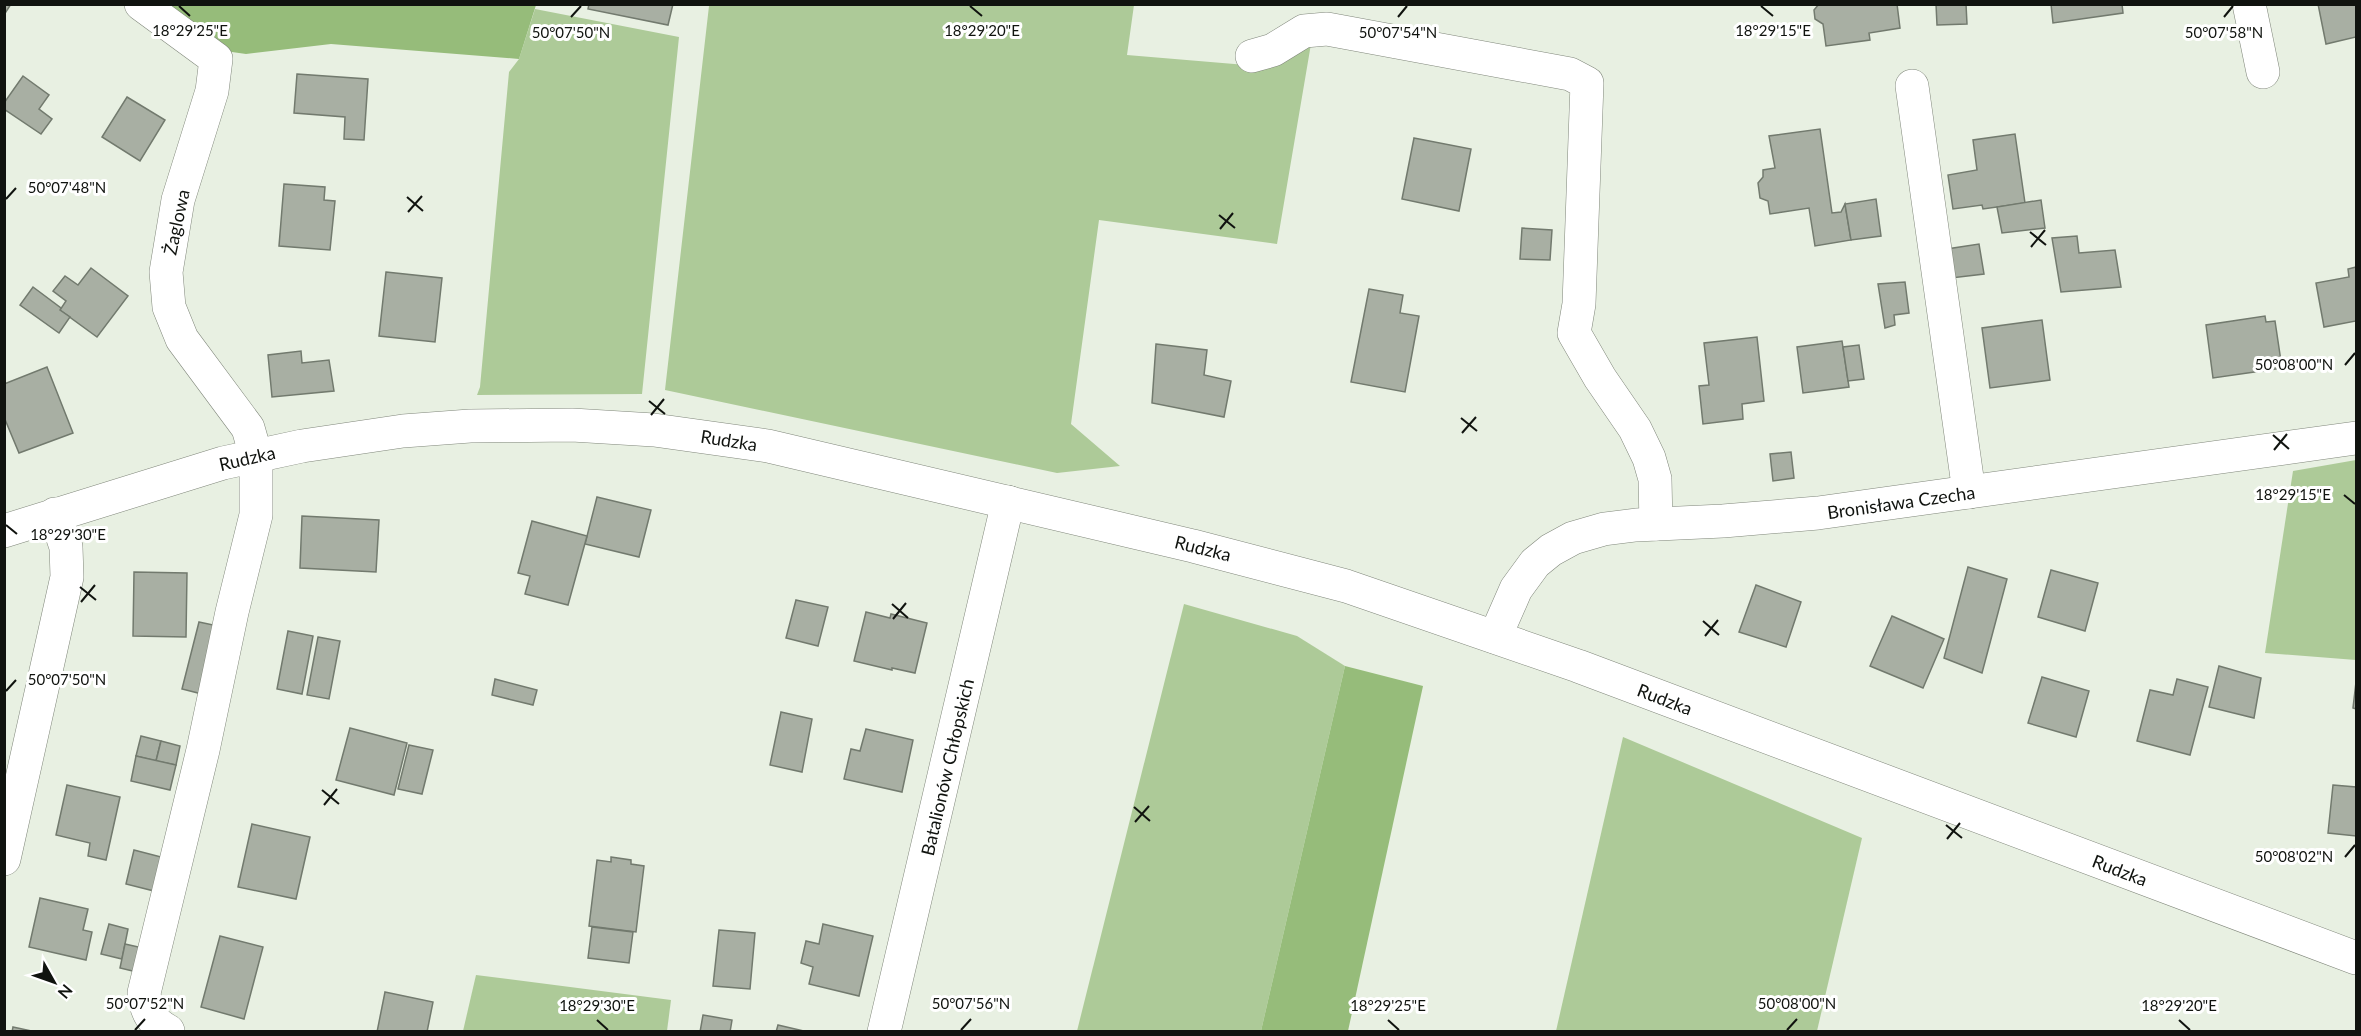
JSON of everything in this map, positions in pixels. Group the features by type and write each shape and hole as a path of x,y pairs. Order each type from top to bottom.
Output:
{"street":[{"name":"Żaglowa","path":"141,4 216,59 212,91 178,200 166,272 169,307 182,339 248,428 255,456"},
{"path":"2249,4 2263,72"},
{"path":"1252,56 1273,50 1304,31 1326,29 1570,74 1587,83 1580,304 1574,333 1600,378 1635,429 1649,458 1655,479 1656,524"},
{"path":"1912,86 1969,492"},
{"name":"Rudzka","path":"4,531 190,472 255,456 357,437 438,428 510,425 608,427 694,435 768,446 1312,576 1495,637 2356,958"},
{"name":"Bronisława Czecha","path":"1495,637 1524,578 1535,563 1551,550 1587,533 1620,526 1818,513 2356,438"},
{"path":"168,1031 159,1026 149,1015 144,993 203,750 232,612 256,514 255,456"},
{"name":"Batalionów Chłopskich","path":"884,1032 1008,502"},
{"path":"4,859 67,577 66,548 55,514"}],"green space":[{"path":"156,5 536,5 519,59 331,44 246,54 218,50"},
{"path":"681,5 1134,5 1127,55 1270,67 1312,38 1277,244 1099,220 1071,424 1120,466 1057,473 665,390 709,6"},
{"path":"535,9 679,37 642,394 477,395 480,387 509,72 519,59"},
{"path":"2356,460 2356,660 2265,653 2293,471"},
{"path":"1184,604 1297,636 1345,666 1261,1031 1077,1031"},
{"path":"1345,666 1423,686 1348,1031 1261,1031"},
{"path":"1623,737 1862,838 1817,1031 1556,1031"},
{"path":"476,975 671,1000 667,1031 463,1031"}],"building":[{"path":"4,4 11,4 4,15"},
{"path":"589,4 673,4 668,25 588,9"},
{"path":"1819,4 1897,4 1900,28 1869,33 1870,40 1826,46 1823,24 1815,19 1814,10"},
{"path":"1936,4 1966,4 1967,24 1937,25"},
{"path":"2051,4 2122,4 2123,13 2053,23"},
{"path":"2318,4 2356,4 2356,37 2326,44"},
{"path":"297,74 368,79 364,140 344,139 345,117 294,113"},
{"path":"23,76 49,95 39,109 52,119 41,134 4,109 4,103"},
{"path":"127,97 165,120 140,161 102,137"},
{"path":"1820,129 1832,213 1841,212 1845,204 1851,240 1815,246 1809,208 1770,214 1768,201 1760,198 1758,183 1763,177 1763,170 1775,168 1769,136"},
{"path":"2015,134 2025,203 1983,209 1982,205 1953,209 1948,175 1977,170 1973,140"},
{"path":"1414,138 1471,149 1459,211 1402,199"},
{"path":"284,184 325,187 324,200 335,201 330,250 279,246"},
{"path":"1876,199 1881,236 1851,240 1845,204"},
{"path":"2041,200 2045,228 2002,233 1997,207"},
{"path":"1522,228 1552,230 1550,260 1520,259"},
{"path":"2077,236 2079,253 2115,250 2121,287 2061,292 2052,238"},
{"path":"1979,244 1984,274 1951,278 1947,249"},
{"path":"2356,267 2356,321 2324,327 2316,283 2349,277 2348,269"},
{"path":"91,268 128,296 97,337 60,310 66,301 53,291 65,276 78,285"},
{"path":"386,272 442,278 435,342 379,336"},
{"path":"1905,282 1909,313 1894,315 1895,325 1885,328 1878,284"},
{"path":"33,287 70,317 59,333 20,305"},
{"path":"1369,289 1403,295 1400,313 1419,316 1405,392 1351,382"},
{"path":"2265,316 2266,322 2275,321 2282,368 2213,378 2206,325"},
{"path":"2042,320 2050,380 1990,388 1982,328"},
{"path":"1757,337 1764,401 1742,404 1743,419 1703,424 1699,386 1709,385 1704,343"},
{"path":"1842,341 1849,387 1803,393 1797,347"},
{"path":"1156,344 1207,350 1204,375 1231,381 1224,417 1152,403"},
{"path":"1859,345 1864,379 1848,381 1843,347"},
{"path":"301,351 302,363 329,360 334,391 272,397 268,355"},
{"path":"47,367 73,433 19,453 4,417 4,384"},
{"path":"1791,452 1794,478 1773,481 1770,454"},
{"path":"597,497 651,510 639,557 585,544"},
{"path":"302,516 379,520 376,572 300,568"},
{"path":"532,521 587,536 568,605 525,594 530,576 518,573"},
{"path":"1968,567 2007,579 1982,673 1944,658"},
{"path":"2051,570 2098,583 2085,631 2038,617"},
{"path":"134,572 187,573 186,637 133,636"},
{"path":"1756,585 1801,602 1786,647 1739,632"},
{"path":"796,600 828,607 818,646 786,638"},
{"path":"866,612 890,618 891,614 927,623 915,673 854,661"},
{"path":"1892,616 1944,639 1923,688 1870,666"},
{"path":"199,622 218,626 202,694 182,689"},
{"path":"288,631 313,636 302,694 277,689"},
{"path":"318,637 340,641 329,699 307,695"},
{"path":"2219,666 2261,678 2254,718 2209,707"},
{"path":"2042,677 2089,691 2076,737 2028,723"},
{"path":"495,679 537,690 533,705 492,695"},
{"path":"2177,679 2208,687 2190,755 2137,741 2150,690 2173,695"},
{"path":"2356,682 2356,709 2353,708"},
{"path":"781,712 812,719 802,772 770,765"},
{"path":"350,728 407,743 394,795 336,780"},
{"path":"866,729 913,740 902,792 844,779 851,749 860,751"},
{"path":"141,736 161,741 156,761 136,756"},
{"path":"161,741 180,746 176,765 156,761"},
{"path":"409,745 433,750 422,794 398,789"},
{"path":"136,756 176,765 170,790 131,781"},
{"path":"67,785 120,797 106,860 88,856 90,843 56,835"},
{"path":"2333,785 2356,787 2356,836 2328,833"},
{"path":"252,824 310,837 296,899 238,887"},
{"path":"134,850 165,858 158,892 126,884"},
{"path":"611,857 631,860 631,864 644,866 636,932 589,926 597,860 611,862"},
{"path":"40,898 88,909 83,930 92,932 86,960 29,947"},
{"path":"109,924 128,929 122,959 101,954"},
{"path":"823,924 873,936 859,996 809,984 813,967 801,963 806,941 819,944"},
{"path":"592,927 633,932 629,963 588,958"},
{"path":"719,930 755,933 750,989 713,986"},
{"path":"220,936 263,947 244,1019 201,1007"},
{"path":"125,944 143,948 137,972 120,968"},
{"path":"385,992 433,1002 427,1032 377,1032"},
{"path":"703,1015 732,1020 730,1032 700,1032"},
{"path":"778,1025 808,1032 776,1032"},
{"path":"13,1027 36,1032 12,1032"}]}
